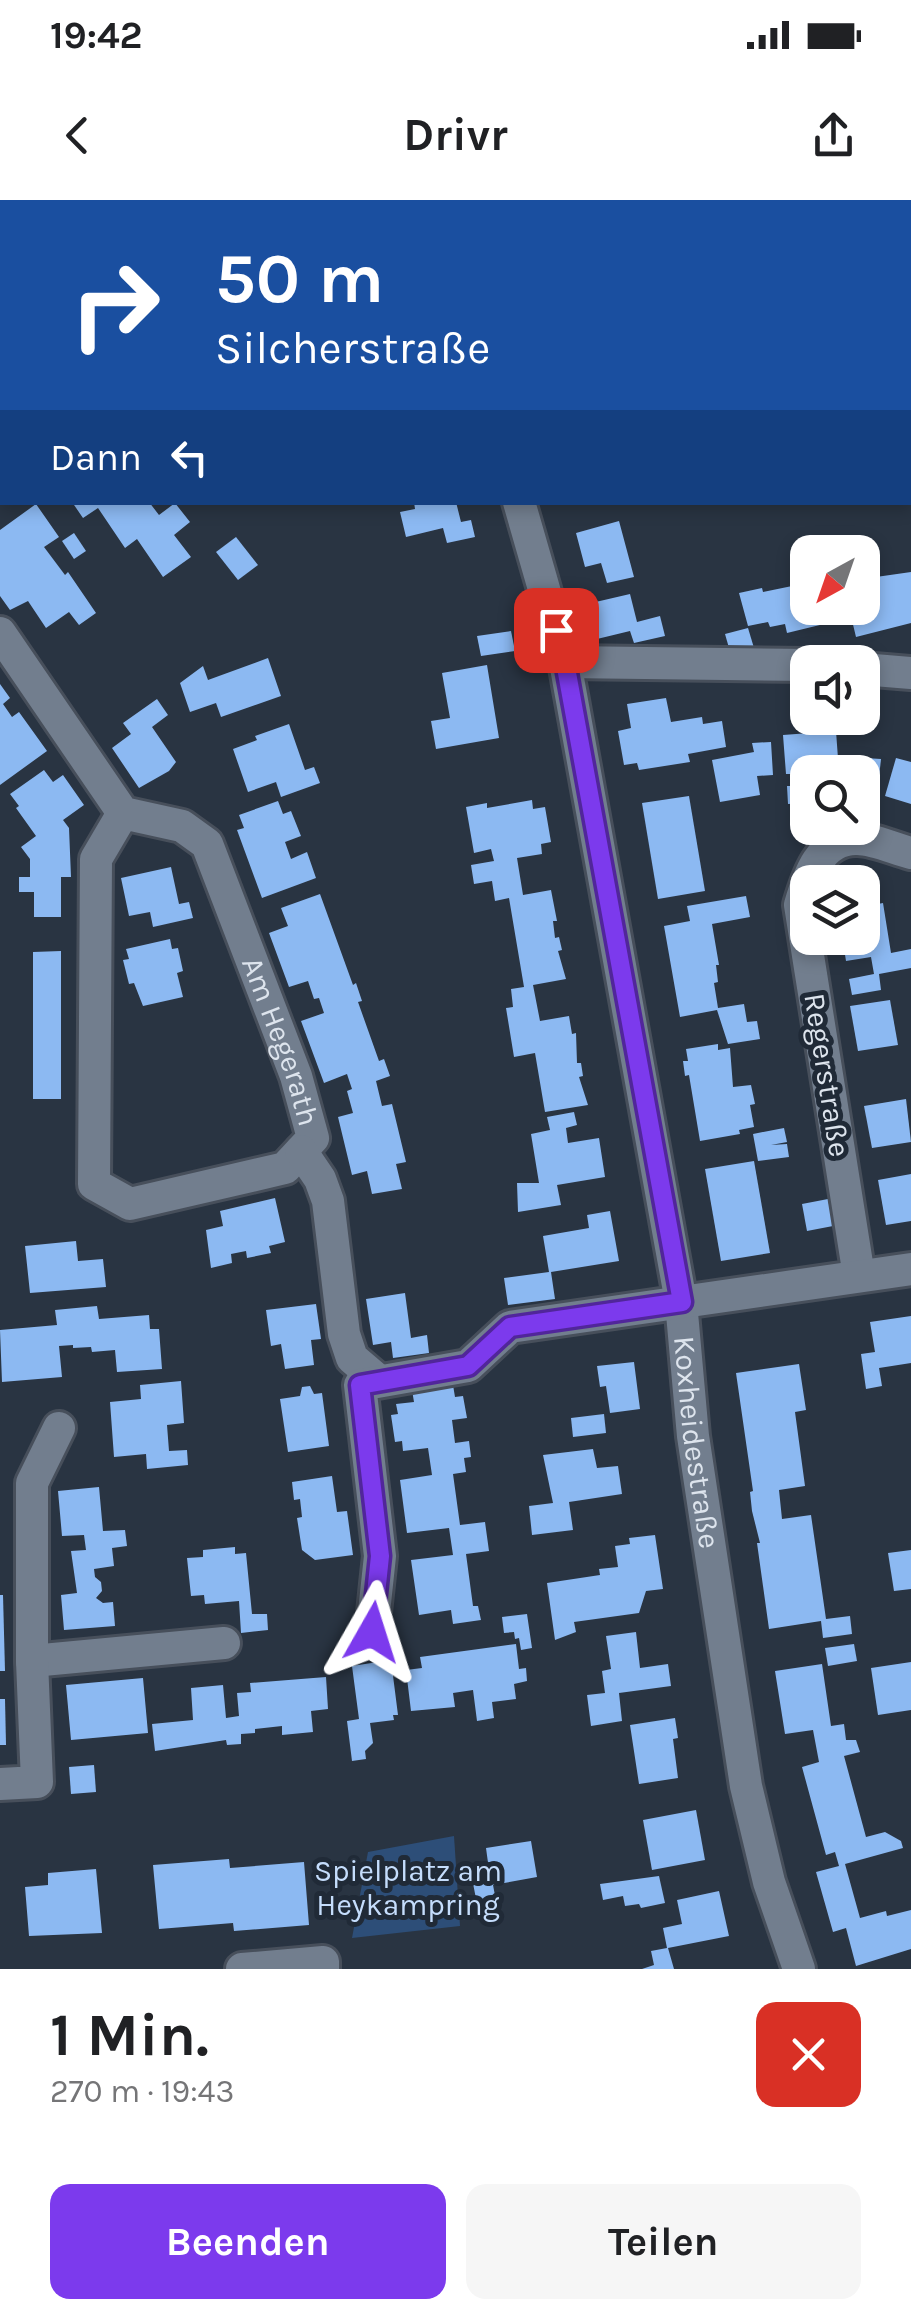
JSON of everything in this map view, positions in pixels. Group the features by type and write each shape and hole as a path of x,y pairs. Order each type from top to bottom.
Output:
{"street":[{"name":"Koxheidestraße","path":"520,505 565,662 682,1302 693,1436 746,1786 768,1882 800,1969"},
{"path":"0,632 122,813"},
{"path":"565,662 790,665"},
{"path":"880,670 911,673"},
{"name":"Am Hegerath","path":"122,813 182,826 208,844 296,1076 313,1138 285,1168 130,1204 94,1184 96,859 122,813"},
{"name":"Regerstraße","path":"859,1276 800,905 811,867 832,846 856,838 911,853"},
{"path":"301,1151 320,1179 328,1200 344,1334 352,1358 379,1381"},
{"path":"372,1632 380,1556 360,1385 468,1366 510,1327 911,1269"},
{"path":"0,1784 37,1782 32,1483 59,1428"},
{"path":"32,1661 224,1643"},
{"path":"242,1969 323,1962 324,1969"}],"green space":[{"name":"Spielplatz am Heykampring","path":"454,1836 460,1926 352,1938 368,1852"}],"building":[{"path":"37,505 59,537 44,547 65,575 68,572 96,613 79,625 69,612 46,628 28,601 10,610 0,596 0,530"},
{"path":"74,505 151,505 159,515 177,505 190,522 174,535 191,557 163,577 137,539 125,548 98,508 83,518"},
{"path":"414,505 457,505 461,522 471,520 475,537 447,543 443,528 406,537 400,512 415,509"},
{"path":"619,521 634,577 607,583 601,563 585,567 576,533"},
{"path":"74,533 86,551 74,559 62,541"},
{"path":"236,537 258,565 238,580 216,552"},
{"path":"911,572 911,623 856,637 853,625 880,625 880,576"},
{"path":"790,586 790,625 820,625 787,633 785,624 748,626 739,593 762,588 763,592"},
{"path":"630,594 637,622 660,616 665,636 634,643 630,631 597,639 587,604"},
{"path":"748,628 754,648 729,648 725,634"},
{"path":"511,631 515,651 481,656 477,636"},
{"path":"268,658 281,696 221,717 216,703 190,712 180,683 203,666 208,680"},
{"path":"487,665 499,738 436,749 431,721 450,718 442,673"},
{"path":"0,684 10,698 3,704 12,717 19,712 47,751 0,785"},
{"path":"666,698 671,722 702,717 703,724 722,721 726,747 688,754 690,762 639,770 637,763 624,765 618,731 631,728 627,704"},
{"path":"157,699 168,715 152,727 176,762 169,771 139,788 112,748 131,734 123,723"},
{"path":"289,724 305,770 314,767 320,783 281,797 276,782 248,792 233,749"},
{"path":"783,735 836,735 838,755 790,755 790,774 786,774"},
{"path":"771,742 773,775 757,776 760,795 720,802 712,760 754,752 752,743"},
{"path":"896,758 911,762 911,804 885,796"},
{"path":"44,770 53,782 63,775 84,805 63,820 69,828 71,877 61,877 61,917 34,917 34,892 19,892 19,877 30,877 30,859 21,847 36,836 10,794"},
{"path":"689,796 705,891 658,899 642,803"},
{"path":"532,800 533,809 545,807 551,842 541,844 542,854 517,858 523,895 551,890 557,921 553,921 555,938 559,937 562,950 558,951 566,979 533,985 540,1021 569,1016 572,1034 576,1033 577,1063 581,1063 583,1076 579,1077 588,1105 545,1112 535,1053 514,1057 506,1008 513,1007 511,989 524,987 509,898 495,901 492,881 474,884 471,865 494,861 491,849 474,853 466,807 487,803 487,808"},
{"path":"278,801 283,814 291,811 301,836 285,842 291,859 307,852 316,878 262,898 237,830 244,828 239,815"},
{"path":"171,867 179,904 189,902 193,918 153,927 150,912 129,916 121,878"},
{"path":"320,894 353,985 356,983 362,1001 358,1002 379,1061 384,1059 390,1076 376,1081 382,1106 392,1104 406,1162 396,1164 402,1189 372,1194 367,1171 352,1175 338,1117 353,1113 347,1074 324,1083 301,1021 324,1013 319,998 314,999 308,981 289,987 269,933 288,926 281,908"},
{"path":"746,896 750,917 712,924 719,965 718,982 714,983 718,1008 744,1004 747,1022 757,1021 760,1039 728,1044 717,1010 680,1017 664,926 690,921 687,906"},
{"path":"883,903 891,953 911,949 911,968 879,974 881,990 852,995 849,979 874,974 871,957 846,961 845,955 880,955"},
{"path":"170,939 172,949 178,948 183,971 177,973 183,997 143,1006 134,983 129,984 123,960 129,959 126,949"},
{"path":"61,951 61,1099 33,1099 33,952"},
{"path":"890,1000 898,1045 858,1051 850,1006"},
{"path":"718,1044 718,1050 730,1048 733,1087 751,1085 754,1127 739,1130 740,1134 700,1141 683,1061 688,1061 686,1049"},
{"path":"906,1099 911,1142 872,1148 864,1106"},
{"path":"574,1112 577,1125 566,1128 568,1143 599,1138 605,1177 557,1185 561,1205 518,1212 517,1183 539,1183 531,1134 550,1130 547,1117"},
{"path":"784,1128 787,1142 771,1145 787,1144 789,1157 758,1161 753,1134"},
{"path":"754,1161 770,1253 721,1261 705,1169"},
{"path":"911,1174 911,1221 886,1225 878,1180"},
{"path":"275,1198 285,1242 269,1246 271,1253 247,1258 246,1251 231,1254 232,1263 211,1268 206,1230 223,1226 220,1211"},
{"path":"828,1199 833,1226 807,1231 802,1204"},
{"path":"610,1211 619,1261 551,1272 555,1299 508,1305 504,1278 549,1272 543,1236 589,1228 587,1215"},
{"path":"76,1241 78,1261 103,1259 106,1287 30,1293 25,1246"},
{"path":"405,1293 411,1338 427,1335 429,1353 393,1358 391,1342 373,1345 366,1299"},
{"path":"316,1304 321,1339 311,1340 314,1365 285,1369 281,1344 271,1346 266,1310"},
{"path":"97,1306 99,1319 149,1315 150,1329 159,1329 162,1369 117,1372 115,1350 92,1352 91,1347 59,1346 62,1377 2,1382 0,1330 57,1325 55,1310"},
{"path":"911,1316 911,1363 879,1368 882,1386 866,1389 861,1354 875,1352 870,1322"},
{"path":"634,1362 640,1409 610,1413 606,1386 600,1387 597,1366"},
{"path":"799,1364 806,1410 795,1412 805,1486 779,1490 782,1519 811,1515 826,1619 850,1616 852,1634 823,1638 821,1621 769,1629 736,1373"},
{"path":"181,1381 184,1423 167,1425 169,1451 187,1450 188,1465 147,1469 146,1454 114,1457 110,1402 141,1399 140,1385"},
{"path":"453,1385 455,1397 463,1396 467,1418 452,1420 455,1443 469,1441 471,1457 464,1458 466,1472 453,1474 460,1525 485,1522 489,1551 466,1554 473,1606 478,1606 481,1620 453,1624 451,1610 419,1615 411,1560 453,1555 449,1528 407,1533 400,1480 432,1475 428,1448 403,1451 402,1441 395,1442 391,1415 398,1414 396,1404 414,1402 412,1390"},
{"path":"310,1386 314,1394 322,1393 329,1446 288,1452 280,1399 300,1396 302,1387"},
{"path":"604,1414 606,1433 573,1437 571,1418"},
{"path":"593,1449 597,1468 618,1466 622,1494 569,1502 573,1530 532,1535 529,1506 553,1503 543,1455"},
{"path":"332,1476 337,1512 347,1511 353,1555 315,1560 302,1550 297,1518 302,1517 300,1499 294,1500 292,1482"},
{"path":"99,1487 103,1531 125,1530 127,1546 112,1548 114,1566 94,1569 102,1591 96,1598 103,1603 113,1602 115,1626 64,1630 61,1595 77,1593 71,1551 86,1550 84,1535 62,1536 58,1491"},
{"path":"655,1535 663,1589 646,1591 639,1613 574,1622 576,1632 555,1640 547,1583 600,1575 599,1569 618,1567 615,1546 630,1544 629,1538"},
{"path":"235,1547 235,1554 246,1553 252,1614 267,1614 268,1630 241,1633 239,1601 205,1604 204,1595 191,1596 187,1558 203,1557 203,1550"},
{"path":"911,1550 911,1589 894,1591 888,1553"},
{"path":"3,1595 5,1671 0,1671"},
{"path":"527,1614 532,1648 521,1650 514,1632 504,1633 502,1617"},
{"path":"636,1632 640,1668 668,1664 671,1686 619,1693 622,1721 591,1726 587,1695 605,1693 602,1671 611,1669 606,1636"},
{"path":"516,1644 519,1669 526,1668 527,1681 514,1684 516,1699 492,1702 494,1718 477,1721 473,1690 453,1693 455,1707 411,1711 406,1670 422,1668 420,1657"},
{"path":"854,1644 857,1661 828,1666 825,1648"},
{"path":"391,1660 398,1715 393,1715 394,1720 370,1723 373,1743 365,1751 366,1759 352,1761 347,1721 359,1719 352,1666"},
{"path":"911,1662 911,1710 878,1715 871,1668"},
{"path":"822,1664 831,1726 844,1724 846,1740 856,1740 860,1752 844,1756 866,1837 885,1832 901,1841 903,1848 845,1864 860,1918 911,1910 911,1949 856,1966 846,1928 833,1932 816,1872 839,1866 835,1852 826,1855 802,1767 819,1762 813,1730 785,1734 775,1671"},
{"path":"326,1677 328,1709 311,1711 313,1732 282,1735 282,1726 255,1729 255,1733 241,1734 241,1744 227,1745 226,1740 155,1751 152,1724 193,1720 191,1688 223,1685 226,1718 239,1716 237,1693 251,1692 250,1683"},
{"path":"143,1678 148,1733 71,1740 66,1685"},
{"path":"0,1699 5,1699 6,1745 0,1745"},
{"path":"675,1718 678,1738 673,1739 678,1778 639,1784 630,1725"},
{"path":"94,1765 96,1792 71,1794 69,1767"},
{"path":"696,1810 705,1860 652,1870 643,1820"},
{"path":"531,1841 537,1877 493,1885 497,1906 478,1909 471,1873 489,1870 486,1848"},
{"path":"229,1859 230,1868 304,1862 309,1925 234,1931 233,1923 159,1929 153,1865"},
{"path":"96,1869 102,1933 29,1936 25,1887 48,1885 48,1873"},
{"path":"659,1876 665,1903 641,1908 639,1904 625,1906 623,1896 603,1900 600,1884"},
{"path":"719,1891 729,1936 668,1948 674,1969 642,1969 654,1965 651,1951 667,1948 663,1928 682,1924 677,1900"}],"route":[{"path":"372,1632 380,1556 360,1385 468,1366 510,1327 682,1302 556,630"}]}
